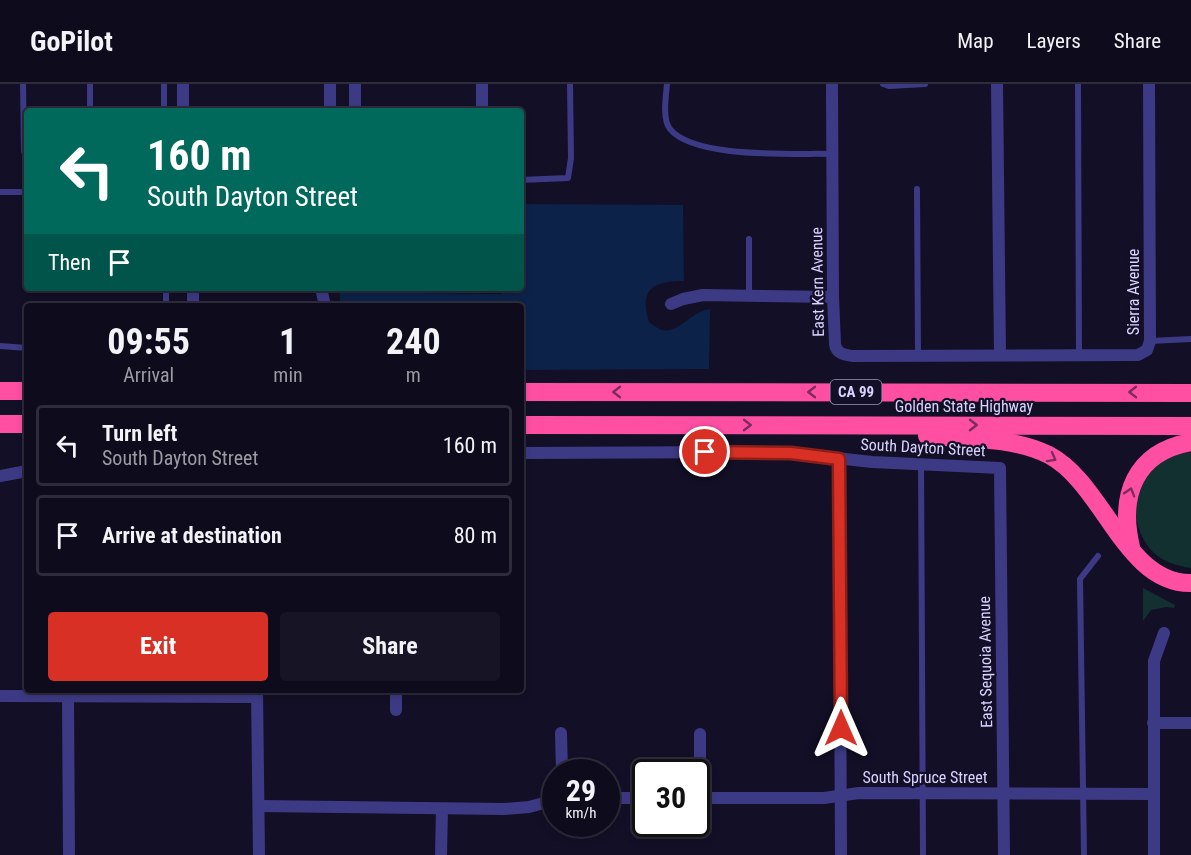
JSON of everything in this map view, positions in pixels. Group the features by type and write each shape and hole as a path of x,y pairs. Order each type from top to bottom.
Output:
{"highway":[{"path":"0,391 24,391"},
{"name":"Golden State Highway","path":"524,392 1191,393"},
{"path":"0,424 24,424"},
{"name":"Golden State Highway","path":"524,425 1191,426"},
{"path":"872,425 923,436 1022,445 1049,455 1079,479 1117,532 1151,571 1172,581 1191,583"},
{"path":"1132,549 1126,521 1127,504 1135,479 1142,468 1160,452 1191,442"}],"street":[{"path":"183,84 183,108"},
{"path":"330,84 330,108"},
{"path":"355,84 355,108"},
{"path":"482,84 482,108"},
{"name":"East Kern Avenue","path":"832,84 833,297 836,349 840,353 853,356 1000,355"},
{"path":"998,84 1000,355"},
{"name":"Sierra Avenue","path":"1000,355 1138,355 1147,350 1150,341 1149,84"},
{"path":"671,304 682,299 703,295 833,297"},
{"name":"South Dayton Street","path":"524,453 751,452 921,465 1000,468"},
{"path":"839,459 841,855"},
{"name":"East Sequoia Avenue","path":"1000,468 1004,855"},
{"path":"0,476 24,472"},
{"path":"1154,855 1154,661 1164,633"},
{"path":"396,693 396,710"},
{"path":"0,696 257,694 259,855"},
{"path":"68,696 69,855"},
{"path":"1153,723 1191,723"},
{"path":"561,733 562,759"},
{"path":"699,759 700,734"},
{"name":"South Spruce Street","path":"710,798 824,798 859,793 1154,794"},
{"path":"258,807 504,809 542,804"},
{"path":"441,809 441,855"}],"lane":[{"path":"23,84 24,151"},
{"path":"90,84 90,108"},
{"path":"164,108 165,84"},
{"path":"524,180 568,178 571,158 570,84"},
{"path":"667,84 666,116 669,128 685,141 726,151 832,154"},
{"path":"883,84 889,86 925,84"},
{"path":"1078,84 1079,355"},
{"path":"917,189 918,355"},
{"path":"0,192 24,192"},
{"path":"749,238 749,296"},
{"path":"1150,341 1191,339"},
{"path":"0,346 24,348"},
{"path":"921,465 923,855"},
{"path":"1084,855 1080,579 1098,556"}],"green space":[{"path":"1191,452 1191,568 1171,563 1153,552 1139,530 1136,505 1138,493 1150,471 1168,458"},
{"path":"1143,588 1175,605 1174,608 1151,610 1143,621"}],"water":[{"path":"524,204 683,205 684,281 673,281 656,286 647,295 646,311 649,322 660,329 668,330 710,309 709,369 524,370 524,303 340,303 340,292 502,294 502,291 524,291"}],"route":[{"path":"705,452 791,453 839,459 841,728"}]}
